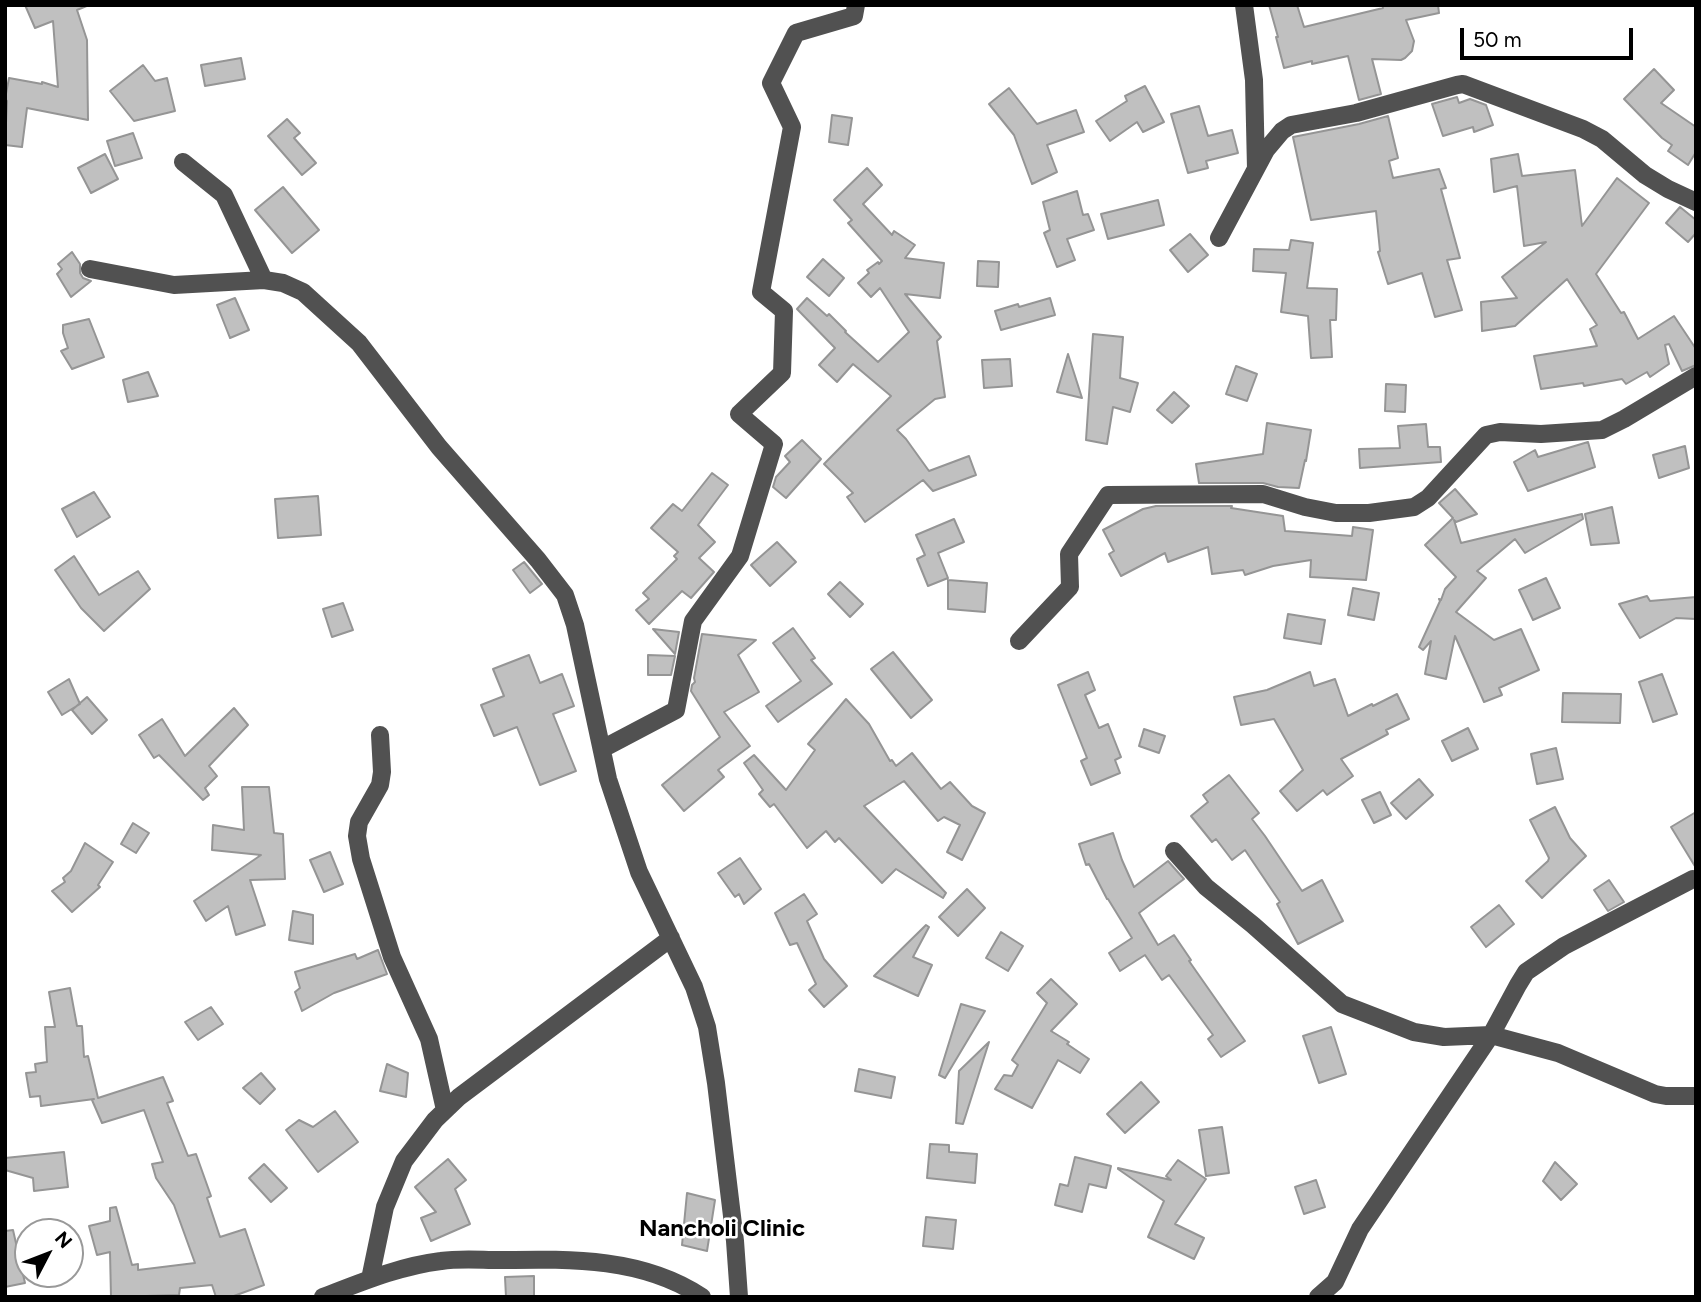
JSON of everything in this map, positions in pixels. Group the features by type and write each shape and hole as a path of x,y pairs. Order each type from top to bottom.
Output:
{"street":[{"path":"602,748 676,710 693,621 740,556 774,444 739,414 782,373 784,312 761,292 792,127 771,83 796,33 854,16 856,5"},
{"path":"1244,5 1254,80 1256,169"},
{"path":"1219,238 1272,141 1291,125 1356,113 1457,85 1583,129 1602,139 1668,190 1696,202"},
{"path":"183,162 224,195 264,280"},
{"path":"90,269 174,285 264,280 283,283 303,292 359,343 439,447 565,594 575,625 608,779 639,872 694,987 707,1027 735,1241 739,1297"},
{"path":"1019,641 1070,587 1069,554 1108,495 1264,494 1305,507 1336,513 1370,513 1414,507 1428,498 1486,435 1500,432 1541,434 1602,430 1696,376"},
{"path":"380,735 380,785 359,822 356,836 392,957 429,1039 444,1110"},
{"path":"1174,851 1206,887 1342,1004 1360,1013 1414,1032 1444,1037 1491,1035 1558,1053 1655,1094 1696,1096"},
{"path":"1318,1297 1335,1282 1360,1229 1491,1035 1526,972 1564,946 1693,879"},
{"path":"370,1279 385,1207 404,1161 421,1136 459,1097 671,938"},
{"path":"323,1297 392,1271 442,1261 550,1260 614,1263 657,1273 702,1297"}],"building":[{"path":"25,5 89,5 77,10 87,40 88,120 27,108 22,147 5,145 5,99 9,78 58,87 53,21 35,28"},
{"path":"1269,5 1297,5 1304,27 1383,8 1382,5 1438,5 1439,13 1406,20 1414,41 1412,51 1401,60 1372,59 1381,94 1359,100 1348,56 1284,68"},
{"path":"241,58 245,79 205,86 201,65"},
{"path":"143,65 155,81 167,78 175,111 134,121 110,91"},
{"path":"1654,69 1674,90 1661,103 1696,127 1696,152 1688,165 1668,151 1672,145 1624,99"},
{"path":"1145,86 1164,122 1143,132 1137,122 1110,141 1096,121 1127,101 1125,96"},
{"path":"1009,88 1037,124 1076,110 1084,132 1047,145 1057,172 1032,184 1014,135 989,104"},
{"path":"1457,97 1459,103 1470,99 1486,105 1493,125 1474,132 1473,127 1443,136 1432,104"},
{"path":"1199,106 1208,136 1232,130 1238,153 1206,161 1208,168 1188,173 1171,114"},
{"path":"832,115 852,118 848,145 829,142"},
{"path":"1388,116 1398,158 1389,161 1393,178 1439,169 1446,188 1441,189 1460,258 1447,260 1462,310 1435,317 1422,273 1388,284 1378,252 1376,211 1311,220 1293,137"},
{"path":"287,119 300,133 294,138 316,163 302,175 268,136"},
{"path":"133,133 142,158 115,166 107,141"},
{"path":"105,154 118,179 91,193 78,168"},
{"path":"1518,154 1522,176 1575,170 1582,226 1617,178 1649,203 1596,274 1621,313 1624,312 1638,339 1674,316 1696,349 1696,365 1682,371 1669,344 1665,345 1669,364 1650,377 1647,372 1626,384 1622,379 1584,386 1583,383 1541,389 1534,356 1597,346 1590,329 1597,325 1567,279 1515,326 1482,331 1481,302 1517,298 1502,277 1546,242 1524,246 1517,186 1494,192 1491,159"},
{"path":"867,168 882,185 863,204 892,235 894,231 915,245 905,258 944,263 940,298 905,294 941,337 937,341 945,397 935,399 897,430 929,471 969,456 976,475 933,491 923,480 865,522 847,497 853,493 824,464 891,396 853,364 837,382 819,365 835,348 797,309 807,298 827,316 829,314 878,362 909,332 880,288 871,297 858,283 869,273 867,270 882,261 848,223 852,220 834,200"},
{"path":"283,187 319,230 292,253 255,210"},
{"path":"1077,191 1083,215 1088,214 1094,230 1067,239 1075,260 1057,267 1044,233 1050,230 1043,202"},
{"path":"1158,200 1164,225 1108,239 1101,214"},
{"path":"1680,207 1696,220 1696,233 1688,242 1666,223"},
{"path":"1190,234 1208,255 1188,272 1170,250"},
{"path":"1291,240 1313,243 1307,288 1337,289 1336,320 1330,320 1332,357 1311,358 1308,316 1281,312 1286,273 1253,271 1254,249 1289,250"},
{"path":"72,252 80,264 83,278 91,281 71,297 57,274 62,269 58,264"},
{"path":"823,259 844,278 829,296 807,277"},
{"path":"978,261 999,262 998,287 977,286"},
{"path":"235,298 249,330 230,338 217,305"},
{"path":"1050,298 1055,315 1001,330 995,311"},
{"path":"89,319 104,357 72,369 61,351 68,348 63,325"},
{"path":"1093,334 1123,337 1120,378 1138,383 1130,412 1113,407 1107,444 1086,440"},
{"path":"1068,354 1082,398 1057,392"},
{"path":"1010,359 1012,386 984,388 982,360"},
{"path":"1236,366 1257,374 1247,401 1226,394"},
{"path":"148,372 158,396 128,402 123,380"},
{"path":"1386,384 1406,385 1405,412 1385,411"},
{"path":"1174,392 1189,406 1172,423 1157,410"},
{"path":"1267,423 1311,430 1299,488 1263,483 1199,483 1196,464 1263,454"},
{"path":"1426,424 1428,447 1440,447 1441,462 1360,468 1359,449 1400,448 1398,426"},
{"path":"802,440 821,459 786,498 773,487 776,477 790,462 785,456"},
{"path":"1588,442 1595,467 1528,491 1514,462 1535,450 1538,457"},
{"path":"1685,446 1689,468 1659,478 1653,455"},
{"path":"712,473 728,485 698,525 715,542 699,558 714,572 691,598 682,591 649,624 636,610 649,599 643,593 677,559 674,556 678,552 651,528 673,504 682,511"},
{"path":"1455,489 1477,514 1456,522 1454,520 1461,543 1582,514 1583,519 1525,553 1515,539 1477,571 1486,578 1456,612 1494,640 1521,629 1539,670 1499,688 1502,695 1484,702 1455,636 1446,679 1425,674 1431,641 1423,650 1419,647 1439,599 1441,600 1445,589 1456,577 1425,545 1453,518 1439,503"},
{"path":"94,492 110,517 77,537 62,509"},
{"path":"318,496 321,535 278,538 275,499"},
{"path":"1156,506 1232,506 1231,508 1283,516 1285,531 1352,536 1353,527 1373,530 1366,580 1310,577 1311,560 1273,566 1245,575 1243,570 1212,574 1208,547 1168,562 1165,553 1121,576 1109,554 1114,551 1103,530 1143,509"},
{"path":"1612,507 1619,543 1591,545 1585,514"},
{"path":"954,519 964,542 938,553 948,578 928,586 917,559 925,555 916,535"},
{"path":"777,542 796,562 770,586 751,565"},
{"path":"74,556 99,595 138,571 150,589 104,631 81,608 55,570"},
{"path":"524,562 542,584 530,593 513,570"},
{"path":"1546,578 1560,608 1533,620 1519,590"},
{"path":"948,580 987,583 985,612 948,609"},
{"path":"840,582 863,604 850,617 828,594"},
{"path":"1353,588 1379,593 1374,620 1348,615"},
{"path":"1647,596 1650,601 1696,597 1696,619 1676,618 1640,638 1619,604"},
{"path":"343,603 353,630 332,637 323,609"},
{"path":"1288,614 1325,620 1321,644 1284,638"},
{"path":"793,628 815,658 811,660 832,684 778,722 766,706 801,681 773,643"},
{"path":"653,629 679,632 675,654"},
{"path":"702,634 756,640 738,655 759,692 724,712 750,746 718,770 724,777 684,811 662,785 720,737 691,691 695,682"},
{"path":"893,652 932,700 911,718 871,669"},
{"path":"529,655 540,683 562,674 574,706 553,714 576,771 540,785 517,727 494,736 481,705 504,696 493,669"},
{"path":"648,655 675,656 671,675 648,675"},
{"path":"1088,672 1095,690 1085,695 1099,728 1108,724 1121,757 1115,760 1120,773 1091,785 1081,761 1087,758 1058,685"},
{"path":"1310,672 1314,686 1335,679 1348,716 1397,694 1409,719 1386,730 1388,734 1341,759 1353,776 1327,795 1323,790 1297,811 1280,791 1303,770 1274,719 1241,725 1234,697 1267,690"},
{"path":"1662,674 1677,714 1653,722 1639,682"},
{"path":"69,679 80,704 62,715 48,692"},
{"path":"1563,693 1621,694 1620,723 1562,722"},
{"path":"87,697 107,720 92,734 72,710"},
{"path":"846,699 869,724 890,761 896,766 912,753 941,789 950,782 972,806 985,813 962,860 947,852 960,825 944,817 938,821 904,781 864,806 946,893 943,898 896,869 882,883 839,838 835,842 826,831 807,848 774,804 770,807 759,794 763,790 744,763 754,755 786,790 815,750 808,744"},
{"path":"234,708 248,725 209,766 217,776 205,788 209,795 203,800 159,755 154,758 139,735 162,719 185,756"},
{"path":"1468,728 1478,749 1452,761 1442,741"},
{"path":"1144,729 1165,736 1159,753 1139,746"},
{"path":"1556,748 1563,779 1537,784 1531,754"},
{"path":"1229,775 1259,813 1252,819 1302,891 1322,880 1343,921 1298,944 1277,904 1280,902 1245,850 1232,860 1216,839 1212,842 1191,816 1208,802 1203,795"},
{"path":"1419,779 1433,795 1406,819 1391,803"},
{"path":"242,787 269,787 274,833 283,834 285,879 250,880 265,925 236,935 228,906 206,921 194,901 261,855 212,850 213,825 244,830"},
{"path":"1380,792 1391,815 1374,823 1362,800"},
{"path":"1555,807 1570,838 1586,856 1542,898 1526,881 1549,858 1530,820"},
{"path":"1696,812 1696,868 1671,827"},
{"path":"133,823 149,833 136,853 121,844"},
{"path":"1113,833 1134,887 1168,861 1184,879 1139,913 1158,945 1174,935 1245,1041 1221,1057 1208,1039 1213,1035 1169,975 1162,980 1145,955 1120,971 1109,953 1132,938 1089,864 1086,865 1079,844"},
{"path":"85,843 113,862 98,885 100,887 72,912 52,891 65,882 63,878 71,871"},
{"path":"330,852 343,884 324,892 310,860"},
{"path":"740,858 761,889 744,904 739,894 735,897 718,873"},
{"path":"1609,880 1624,902 1608,911 1594,890"},
{"path":"967,889 985,908 958,936 939,917"},
{"path":"804,894 817,914 807,921 824,959 847,986 824,1007 809,990 816,984 797,943 790,945 775,913"},
{"path":"1499,905 1514,924 1486,947 1471,927"},
{"path":"293,911 313,915 313,944 289,940"},
{"path":"926,925 929,927 913,957 932,965 918,996 874,976"},
{"path":"1001,932 1023,946 1008,971 986,958"},
{"path":"378,950 387,974 334,993 302,1011 295,992 300,988 295,972 355,954 357,959"},
{"path":"1051,979 1077,1004 1051,1031 1089,1059 1080,1073 1058,1060 1032,1108 995,1089 1004,1075 1012,1076 1018,1065 1012,1060 1047,1003 1037,993"},
{"path":"70,988 77,1026 82,1026 84,1057 88,1056 98,1098 163,1077 173,1101 167,1103 188,1156 196,1154 211,1196 207,1198 220,1237 245,1229 264,1285 231,1297 216,1297 212,1285 180,1288 179,1295 111,1297 110,1252 97,1255 89,1226 110,1221 110,1208 116,1207 132,1265 138,1264 138,1270 195,1263 174,1205 156,1178 152,1164 163,1162 144,1110 102,1123 92,1100 94,1099 41,1106 40,1096 30,1097 26,1073 36,1072 35,1064 47,1062 45,1027 55,1027 49,992"},
{"path":"961,1004 985,1011 945,1078 939,1075"},
{"path":"211,1007 223,1024 198,1040 185,1022"},
{"path":"1331,1027 1346,1074 1319,1083 1303,1036"},
{"path":"989,1042 963,1124 956,1123 959,1071"},
{"path":"387,1064 408,1073 406,1097 380,1091"},
{"path":"859,1069 895,1077 891,1098 855,1091"},
{"path":"261,1073 275,1089 260,1104 243,1088"},
{"path":"1141,1082 1159,1102 1125,1133 1107,1114"},
{"path":"335,1111 358,1142 318,1172 286,1130 299,1120 313,1127"},
{"path":"1222,1127 1229,1173 1206,1176 1199,1130"},
{"path":"930,1144 949,1145 949,1152 977,1154 975,1183 927,1178"},
{"path":"64,1152 68,1187 34,1191 33,1178 5,1170 5,1158"},
{"path":"1075,1157 1111,1166 1106,1188 1089,1184 1082,1212 1055,1205 1060,1184 1068,1186"},
{"path":"448,1159 466,1180 455,1189 470,1224 431,1241 421,1218 436,1212 415,1187"},
{"path":"1178,1160 1206,1179 1175,1224 1204,1238 1194,1259 1148,1237 1164,1201 1118,1169 1171,1180 1166,1176"},
{"path":"1555,1162 1577,1184 1561,1200 1543,1181"},
{"path":"264,1164 287,1188 271,1202 249,1178"},
{"path":"1316,1180 1325,1207 1304,1214 1295,1187"},
{"path":"687,1193 715,1200 707,1251 682,1245"},
{"path":"926,1217 956,1220 953,1249 923,1246"},
{"path":"13,1230 14,1234 14,1285 5,1287 5,1231"},
{"path":"534,1276 534,1297 506,1297 505,1277"}],"district":[{"name":"Nancholi Clinic","path":"722,1229"}]}
